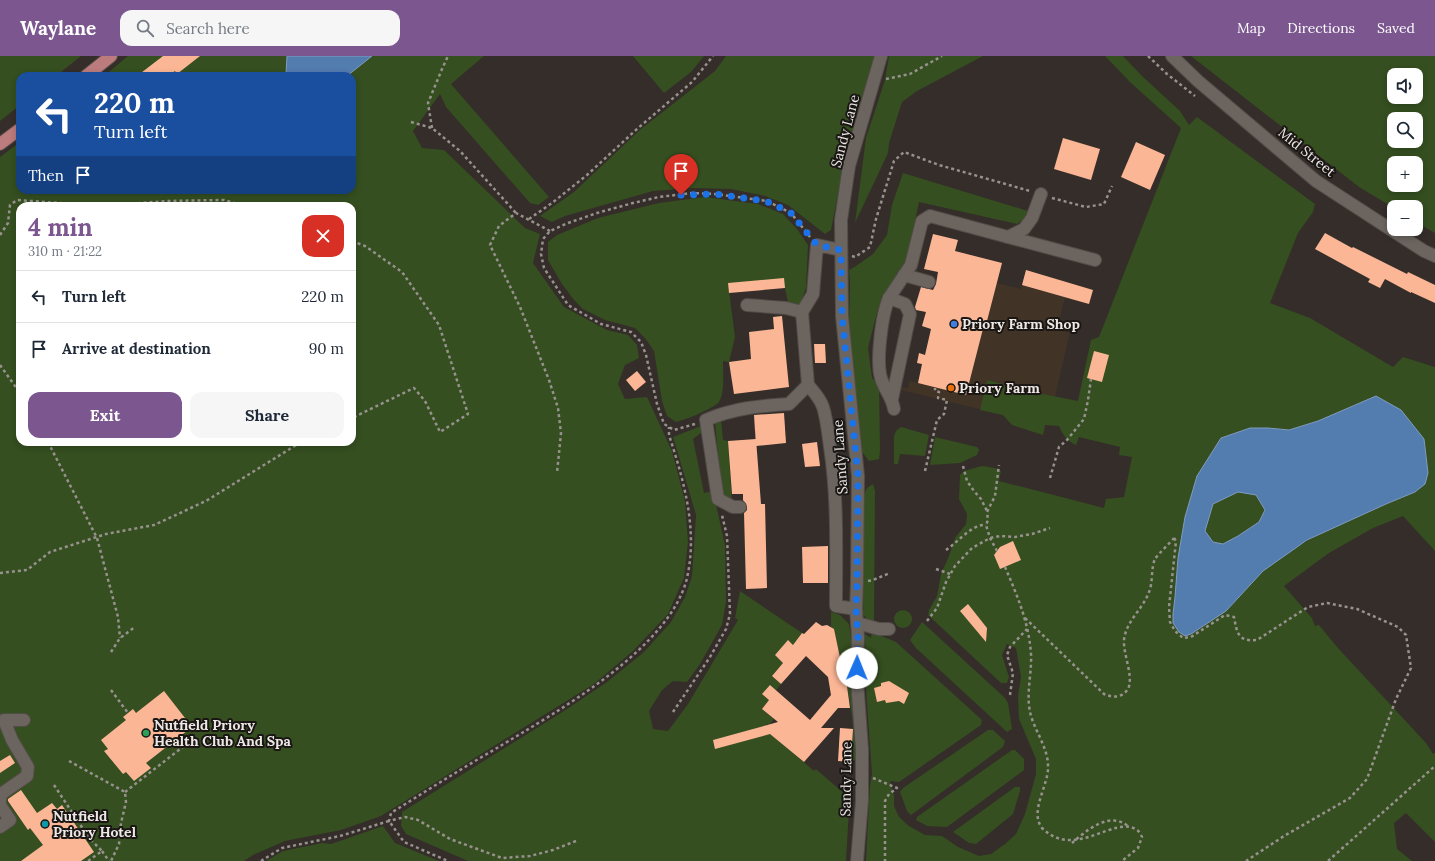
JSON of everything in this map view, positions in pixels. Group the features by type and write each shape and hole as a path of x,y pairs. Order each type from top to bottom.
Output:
{"main road":[{"path":"91,72 111,56"},
{"path":"0,144 16,132"}],"street":[{"name":"Sandy Lane","path":"857,861 862,801 862,749 857,680 856,623 858,476 842,316 841,220 849,166 881,56"},
{"name":"Mid Street","path":"1172,56 1198,81 1316,180 1424,251 1435,256"},
{"path":"1008,237 1024,228 1032,218 1041,194"},
{"path":"889,298 905,304 910,314 893,404 882,380 879,356 885,308 889,298 911,265 922,221 930,216 1095,260"},
{"path":"841,250 817,245 813,294 802,312 808,385 818,396 823,406 831,451 834,479 836,606 856,609"},
{"path":"904,275 929,282"},
{"path":"747,305 786,308 802,312"},
{"path":"740,507 733,507 718,499 706,420 722,413 745,407 789,404 808,385"},
{"path":"856,623 879,629 889,629"},
{"path":"0,801 1,794 27,776 28,767 12,740 2,719 24,720"},
{"path":"0,805 10,820 0,827"}],"path":[{"path":"432,128 428,103 448,56"},
{"path":"529,219 552,204 587,175 692,82 713,56"},
{"path":"874,82 910,74 942,56"},
{"path":"411,122 432,128 460,151 516,213 550,231"},
{"path":"841,250 855,257 870,247 876,219 894,161 904,152 939,165 1086,207 1104,204 1112,186"},
{"path":"706,420 688,427 674,430 664,424 657,404 642,342 631,332 601,324 583,315 568,304 555,287 544,268 541,254 543,239 550,231 568,223 633,203 659,197 685,194 715,194 766,201 791,213 817,245"},
{"path":"0,235 8,223 10,205 17,200 45,202"},
{"path":"154,202 224,200 229,202"},
{"path":"516,213 499,226 490,245 520,307 549,380 558,408 561,433 557,473"},
{"path":"356,243 365,246 402,272 439,325 468,414 440,432 425,400 414,388 356,416"},
{"path":"0,365 16,387"},
{"path":"1050,478 1059,447 1067,440 1084,419 1091,379"},
{"path":"925,471 937,420 944,414 947,400 938,398 939,392 935,391 935,388"},
{"path":"448,861 404,842 389,821 391,813 583,693 621,665 646,643 668,618 677,603 687,578 691,543 686,494 669,435 669,427"},
{"path":"50,446 96,538 118,617 120,638"},
{"path":"0,573 27,570 50,552 106,534 154,525 206,501 295,446"},
{"path":"987,512 995,496 999,465"},
{"path":"962,466 967,481 981,499 987,512 988,520 986,525 990,538 997,551"},
{"path":"673,712 714,650 726,629 730,614 727,536 718,499"},
{"path":"946,550 954,546 966,534 982,524 986,525"},
{"path":"927,621 937,608 950,574 955,566 972,548 990,538 1000,536 1015,537 1032,534 1050,528"},
{"path":"1025,617 1104,694 1110,697 1122,695 1128,688 1130,680 1124,641 1127,627 1135,613 1146,600 1150,590 1155,559 1174,538 1176,541 1173,555 1170,622 1183,638 1191,637 1225,616 1234,617 1240,637 1247,641 1257,640 1308,607 1327,603 1357,609 1398,627 1406,635 1411,668 1396,700 1366,779 1350,798 1284,836 1246,861"},
{"path":"1005,567 1028,628 1031,654 1030,710 1045,750 1048,766 1047,778 1037,817 1041,827 1051,837 1064,843 1077,844"},
{"path":"936,569 950,574"},
{"path":"857,582 873,580 890,573"},
{"path":"111,652 120,638 135,627"},
{"path":"1010,695 1013,673 1007,655 1010,647 1028,628"},
{"path":"111,690 128,713"},
{"path":"125,792 193,739"},
{"path":"69,761 125,792"},
{"path":"1328,861 1435,766"},
{"path":"862,778 872,778 896,788 889,794 885,801 885,861"},
{"path":"54,784 89,838 110,861 119,844 121,823 126,802 125,792"},
{"path":"261,861 282,848 340,836 405,817 418,820 450,839 502,858 530,856 553,850 576,840"},
{"path":"1072,844 1085,832 1105,822 1117,820 1123,822 1129,827 1137,830 1142,837 1138,848 1122,861"},
{"path":"1088,842 1113,830 1129,827"},
{"path":"88,861 102,851"}],"shaded area":[{"path":"957,252 1002,263 997,283 1021,289 1026,270 1093,290 1089,304 1065,298 1057,329 1070,333 1055,397 1059,426 1045,425 1043,435 1012,425 1003,415 901,390 901,387 908,388 909,381 918,383 922,364 917,363 919,353 925,355 931,329 922,326 927,307"}],"green space":[{"path":"0,56 81,56 61,72 16,72 16,108 0,121"},
{"path":"128,56 484,56 451,84 549,197 538,205 530,203 446,107 440,94 413,131 422,148 444,150 525,228 540,234 533,263 564,307 607,330 628,335 637,345 639,358 625,365 618,384 625,399 647,397 672,451 685,501 688,542 684,578 668,614 633,651 594,684 381,816 341,830 285,841 253,855 244,861 0,861 0,157 16,145 16,194 356,194 356,72 109,72"},
{"path":"633,56 704,56 691,72 664,93"},
{"path":"726,56 877,56 841,178 831,230 825,234 788,205 765,196 731,189 693,188 653,191 565,216 552,222 540,216 574,192 641,129 715,71"},
{"path":"889,56 983,56 917,91 902,102 889,143 888,153 855,223 866,138 885,80"},
{"path":"1105,56 1123,56 1180,111 1189,125 1197,117 1315,204 1313,212 1298,233 1270,303 1310,318 1393,367 1403,357 1435,367 1435,551 1403,516 1373,528 1329,553 1284,586 1312,618 1315,626 1319,625 1337,647 1426,743 1433,754 1435,753 1435,842 1406,813 1394,823 1397,849 1412,861 866,861 870,785 872,774 866,689 865,634 871,638 872,632 896,642 982,720 981,725 899,782 890,781 894,796 894,806 899,817 909,826 925,835 942,836 958,847 979,856 991,854 1016,834 1025,814 1036,774 1036,759 1019,719 1018,696 1021,677 1016,648 1007,644 1002,655 1009,677 1007,683 1001,683 928,615 929,610 937,596 941,574 955,538 966,524 967,514 959,499 960,475 964,471 982,466 995,468 1001,471 999,481 1104,508 1106,499 1124,497 1132,457 1119,455 1120,447 1079,437 1076,445 1070,442 1059,426 1045,425 1043,435 1012,425 1003,415 980,410 987,380 1031,391 1030,394 1037,396 1038,393 1078,401 1091,340 1099,337 1181,128 1131,83","holes":["1318,421 1415,492 1336,526 1280,558 1263,571 1226,611 1173,614 1175,597 1221,438 1250,428 1289,430"]},
{"path":"1191,56 1435,56 1435,233 1423,226 1423,200 1387,200 1387,204 1359,187"},
{"path":"903,173 1028,211 1023,220 1017,224 919,202 907,258 883,295 868,348 872,378 879,385 880,451 879,459 869,461 862,452 849,321 849,270 873,254 887,235 892,205"},
{"path":"705,197 758,204 783,214 797,229 808,245 806,288 800,305 788,302 785,288 728,283 735,337 729,362 723,361 722,395 718,403 715,405 692,417 676,422 667,416 662,401 654,351 645,338 635,328 605,320 583,309 562,284 548,260 548,242 557,235 598,218 659,203"},
{"path":"721,419 723,440 728,441 732,503 722,496 721,489 715,421"},
{"path":"701,426 701,433 693,439 704,493 713,491 725,545 726,602 722,625 700,664 687,682 673,681 662,690 649,711 653,729 668,731 688,704 738,620 735,618 740,591 802,633 799,637 797,648 788,641 775,655 783,663 772,676 781,684 762,709 774,719 764,728 814,771 816,769 848,797 849,810 846,861 468,861 406,834 401,826 402,812 564,711 607,682 644,652 671,622 685,597 692,576 696,515 673,437"},
{"path":"901,427 929,435 925,456 900,454 898,464 894,464 894,436 896,431"},
{"path":"935,437 977,447 979,450 977,455 960,463 930,465"},
{"path":"873,484 875,491 874,622 867,619 863,614 864,495 867,488"},
{"path":"1238,492 1256,495 1265,510 1259,522 1223,544 1213,542 1205,531 1213,504"},
{"path":"899,610 907,610 912,615 910,626 907,628 899,628 894,623 894,615"},
{"path":"831,612 840,615 849,624 851,637 851,673 857,751 856,759 851,762 853,728 852,716 843,667 834,631 831,627"},
{"path":"922,622 1005,698 1008,703 1012,729 1007,732 916,648 910,640"},
{"path":"988,730 993,730 1005,741 1003,747 911,815 907,811 900,792 903,788"},
{"path":"1012,750 1015,750 1024,759 1024,770 947,827 927,826 916,820 917,817"},
{"path":"1015,787 1020,787 1020,791 1013,814 976,844 969,843 953,832"},
{"path":"383,826 395,843 439,861 266,861 283,851 322,843 331,844"}],"water":[{"path":"287,56 372,56 352,72 286,72"},
{"path":"1376,396 1401,410 1424,439 1428,473 1425,484 1415,492 1307,540 1263,571 1226,611 1191,634 1185,636 1179,632 1173,623 1173,614 1178,558 1185,517 1197,476 1221,438 1250,428 1289,430 1318,421","holes":["1238,492 1256,495 1265,510 1259,522 1223,544 1213,542 1205,531 1213,504"]}],"building":[{"path":"163,56 200,56 180,72 142,72"},
{"path":"1063,138 1100,149 1091,180 1054,169"},
{"path":"1136,142 1165,155 1150,190 1121,177"},
{"path":"1325,233 1352,248 1353,247 1407,274 1408,272 1435,285 1435,303 1411,293 1385,279 1380,288 1368,282 1370,279 1315,249"},
{"name":"Priory Farm Shop","path":"933,234 958,240 955,251 1002,263 966,395 918,383 922,364 917,363 919,353 925,355 931,329 922,326 926,312 916,310 915,307 921,287 933,290 936,284 938,272 924,269"},
{"path":"1026,270 1093,290 1089,304 1022,285"},
{"path":"784,278 785,288 729,293 728,283"},
{"path":"782,316 789,387 734,394 729,362 751,359 749,332 774,329 773,317"},
{"path":"814,344 825,344 826,363 815,363"},
{"path":"1094,351 1109,355 1102,382 1087,378"},
{"path":"637,371 646,382 635,391 626,380"},
{"path":"784,413 786,443 756,446 754,415"},
{"path":"756,439 761,504 765,504 767,588 746,589 744,513 747,510 747,507 743,500 743,494 732,494 728,441"},
{"path":"817,442 820,466 805,467 802,444"},
{"path":"1013,541 1021,560 1000,569 994,555 1000,547"},
{"path":"828,546 828,583 803,583 802,547"},
{"path":"968,604 987,628 986,642 960,611"},
{"path":"816,622 822,626 827,625 834,629 842,667 838,672 846,679 850,708 838,708 821,728 834,728 804,762 770,734 715,749 713,740 778,722 762,709 769,700 762,694 770,685 810,720 831,695 828,677 806,656 781,684 772,676 783,663 775,655 788,640 793,645 802,633 804,634"},
{"path":"889,681 909,693 904,704 899,701 886,703 885,700 877,702 874,688 881,686 881,683"},
{"name":"Nutfield Priory Health Club And Spa","path":"164,691 192,727 146,763 151,768 134,781 126,772 123,774 104,751 108,749 101,740 126,720 123,717 133,709 136,713"},
{"path":"840,728 853,729 851,762 838,761"},
{"path":"10,755 15,763 0,773 0,761"},
{"name":"Nutfield Priory Hotel","path":"21,790 37,813 52,803 57,809 62,805 94,852 81,861 21,861 43,845 30,828 28,830 8,801 8,799"}],"place":[{"name":"Priory Farm Shop","path":"954,324"},
{"name":"Priory Farm","path":"951,388"},
{"name":"Nutfield Priory Health Club And Spa","path":"146,733"},
{"name":"Nutfield Priory Hotel","path":"45,824"}],"route":[{"path":"681,195 715,194 766,201 791,213 817,245 841,250 842,316 858,476 856,609 858,637 857,668"}]}
